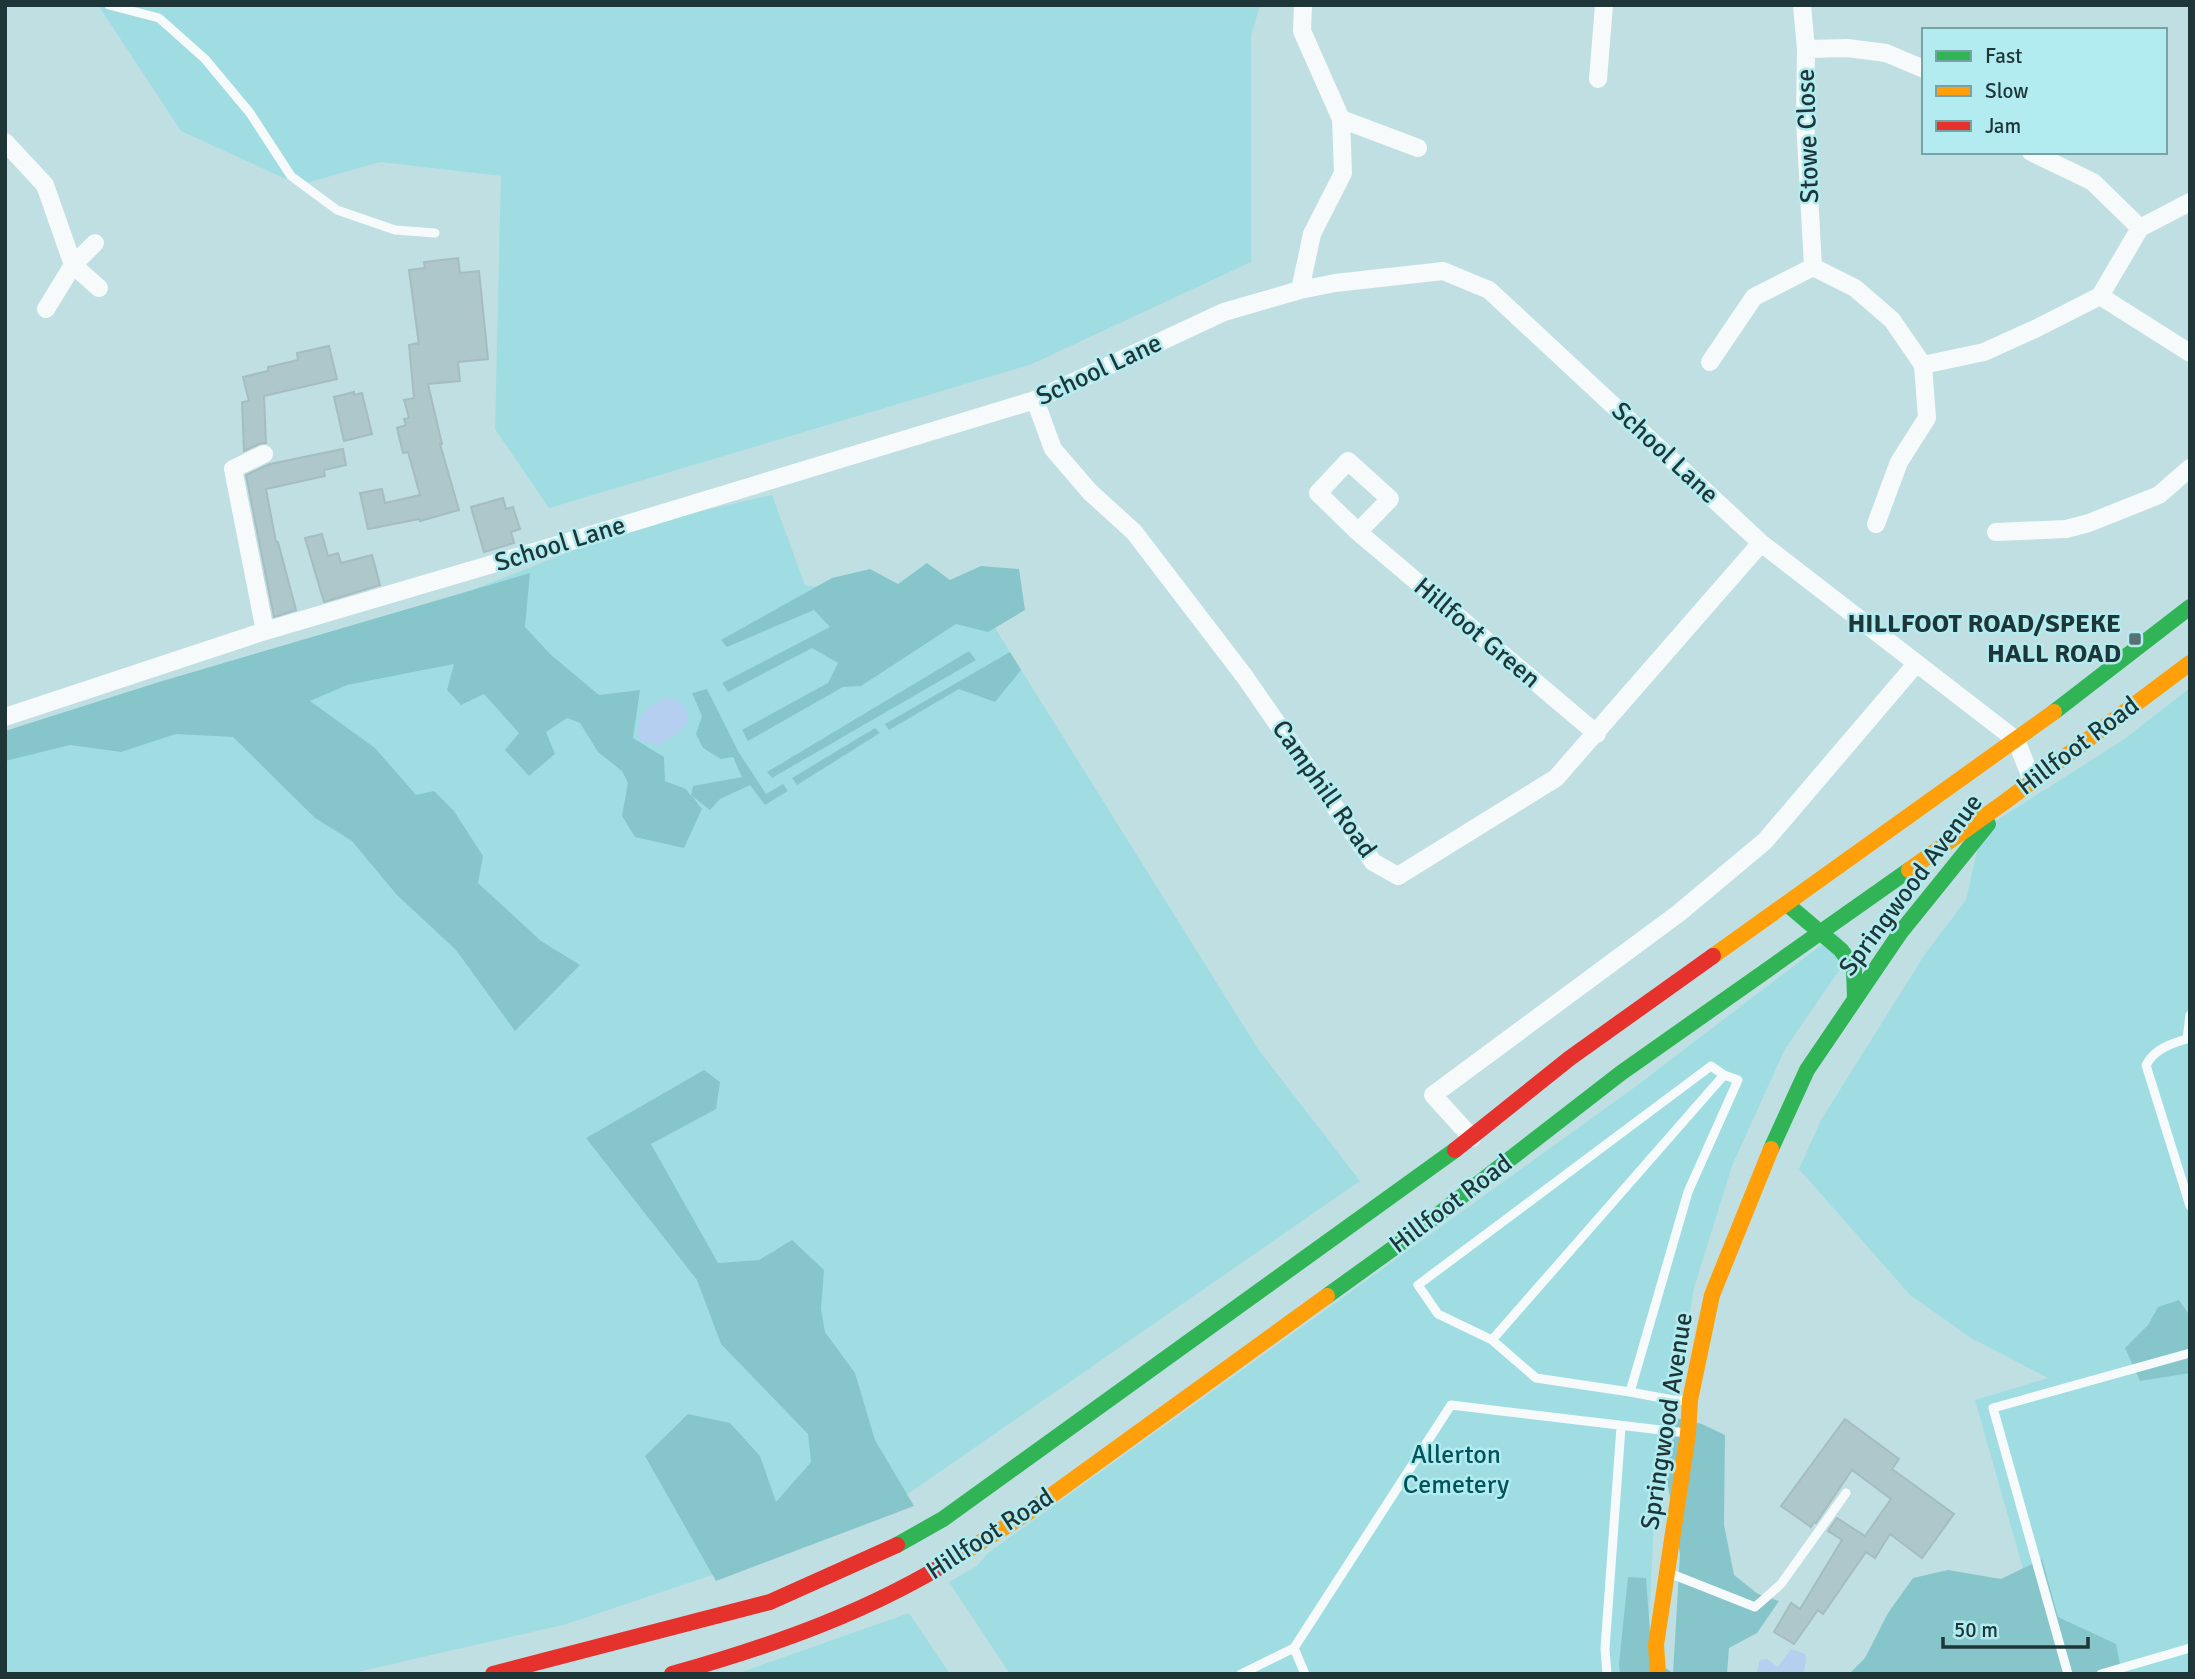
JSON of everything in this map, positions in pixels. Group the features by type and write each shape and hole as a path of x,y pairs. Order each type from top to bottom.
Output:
{"main road":[{"name":"Hillfoot Road","path":"672,1674 743,1654 815,1629 882,1598 928,1551 954,1511 1472,1138 1570,1058 2016,740 2102,677 2190,607"},
{"name":"Hillfoot Road","path":"492,1674 770,1602 883,1553 928,1551 1023,1516 1413,1234 1621,1073 2006,801 2190,663"},
{"name":"Springwood Avenue","path":"1658,1674 1656,1645 1688,1434 1690,1400 1712,1295 1760,1174 1807,1070 1900,933 2006,801"},
{"name":"Springwood Avenue","path":"1788,905 1841,950 1854,968 1855,999"}],"street":[{"path":"1300,290 1312,234 1343,173 1341,119 1302,32 1303,5"},
{"path":"1598,79 1604,5"},
{"name":"Stowe Close","path":"1802,5 1806,50 1805,120 1813,267"},
{"path":"1806,50 1847,48 1886,53 1922,68"},
{"path":"1341,119 1418,148"},
{"path":"5,142 45,185 73,265 99,288"},
{"path":"2035,154 2093,182 2140,228"},
{"path":"1923,365 1984,352 2100,296 2140,228 2190,202"},
{"path":"46,309 73,265 95,243"},
{"path":"1710,362 1754,297 1813,267 1856,288 1892,320 1923,365 1927,418 1899,462 1876,524"},
{"name":"School Lane","path":"5,717 265,631 1035,400 1224,312 1335,283 1443,271 1489,290 1761,544 2016,740"},
{"path":"2100,296 2153,327 2190,353"},
{"name":"Camphill Road","path":"1035,400 1053,449 1090,492 1134,533 1245,677 1373,862 1398,876 1556,778 1761,544"},
{"path":"264,454 233,469 265,631"},
{"path":"1996,532 2066,529 2089,523 2159,495 2190,468"},
{"name":"Hillfoot Green","path":"1357,532 1597,734"},
{"name":"Hillfoot Road","path":"1472,1138 1433,1095 1679,913 1765,841 1916,664"},
{"path":"2016,740 2032,780"}],"lane":[{"path":"109,5 159,18 205,59 250,113 291,176 337,210 396,230 435,233"},
{"path":"2190,1015 2188,1038 2158,1051 2146,1065 2190,1206"},
{"path":"1630,1392 1688,1192 1738,1080 1711,1066 1418,1285 1438,1314 1492,1340 1536,1378 1673,1401 1690,1400"},
{"path":"1492,1340 1724,1075"},
{"path":"2068,1674 1993,1408 2190,1353"},
{"path":"1241,1674 1294,1648 1451,1405 1688,1434"},
{"path":"1607,1674 1605,1649 1621,1427"},
{"path":"1668,1573 1755,1607 1781,1584 1846,1493"},
{"path":"1294,1648 1305,1674"},
{"path":"2101,1674 2190,1648"}],"green space":[{"path":"98,5 1260,5 1251,36 1251,262 1032,364 549,508 495,429 501,176 380,162 299,185 181,131"},
{"path":"772,495 805,585 987,615 1258,1049 1360,1181 866,1523 567,1624 349,1674 5,1674 5,737 444,601 638,525"},
{"path":"2190,688 2190,1674 2031,1674 2051,1667 1975,1400 2048,1378 1971,1338 1910,1295 1799,1169 1821,1120 1925,954 1966,900 1982,830 2123,740"},
{"name":"Allerton Cemetery","path":"1837,933 1851,953 1785,1049 1732,1166 1694,1288 1654,1520 1648,1646 1650,1674 1010,1674 949,1582 977,1566 988,1553 1635,1087"},
{"path":"909,1613 950,1674 736,1674"}],"shaded area":[{"path":"927,563 950,580 981,566 1019,569 1025,610 988,632 956,624 861,686 843,687 748,741 742,730 828,683 838,663 812,648 728,692 722,683 830,627 814,610 727,647 721,640 832,578 870,569 898,584"},
{"path":"530,573 525,627 550,654 599,695 640,690 633,738 664,757 665,781 686,789 691,796 693,786 742,777 733,757 721,759 703,748 696,734 702,716 692,693 707,689 738,751 766,794 783,784 788,791 765,805 750,785 720,799 710,810 692,796 702,809 684,848 635,837 622,816 628,783 622,771 598,752 580,723 567,718 546,732 555,754 529,776 505,750 519,733 484,694 461,705 447,690 454,664 347,685 310,701 375,748 416,795 434,791 454,811 483,856 478,883 541,941 580,965 515,1031 456,950 397,895 352,841 315,818 233,737 176,734 121,752 70,745 5,761 5,731 159,682"},
{"path":"969,651 976,660 772,778 767,772"},
{"path":"1010,652 1021,670 995,702 959,689 889,730 885,724"},
{"path":"667,697 683,705 688,722 677,734 660,745 639,741 639,724 644,713"},
{"path":"875,728 880,733 797,785 792,778"},
{"path":"704,1070 720,1082 716,1109 651,1144 718,1263 759,1260 792,1240 824,1270 821,1309 825,1332 855,1373 875,1440 914,1506 716,1581 645,1456 688,1414 730,1423 760,1456 776,1502 811,1462 808,1434 721,1344 697,1280 586,1138"},
{"path":"2179,1300 2190,1316 2190,1373 2140,1381 2125,1348 2148,1325 2158,1307"},
{"path":"1676,1418 1702,1424 1725,1435 1724,1525 1734,1575 1758,1594 1779,1601 1757,1633 1729,1648 1727,1674 1620,1674 1628,1577 1646,1578 1652,1659 1673,1673 1680,1554 1666,1475"},
{"path":"2042,1559 2058,1617 2116,1644 2122,1674 1849,1674 1865,1658 1888,1613 1913,1578 1948,1570 2001,1579"},
{"path":"1791,1649 1805,1654 1803,1674 1756,1674 1760,1660 1767,1659 1778,1667"}],"building":[{"path":"458,258 460,273 479,271 488,359 458,362 460,381 428,384 440,444 459,510 420,521 419,519 368,529 360,493 382,489 385,503 420,495 408,452 403,453 397,428 406,425 404,419 409,418 404,400 414,398 409,345 419,345 409,270 425,268 424,262"},
{"path":"329,346 337,379 264,396 266,443 244,451 242,402 249,401 243,377 268,371 268,367 298,360 297,353"},
{"path":"354,392 354,395 362,393 372,434 344,441 334,397"},
{"path":"343,449 346,465 324,470 325,476 266,489 276,542 296,610 274,617 246,475 270,464"},
{"path":"503,498 506,509 513,507 520,529 511,532 514,543 484,552 471,507"},
{"path":"322,534 328,556 338,553 341,563 372,555 380,585 324,602 305,538"},
{"path":"1845,1419 1899,1459 1892,1469 1954,1514 1922,1558 1890,1534 1875,1558 1866,1552 1823,1614 1818,1610 1794,1644 1774,1632 1791,1603 1800,1609 1842,1540 1828,1531 1837,1518 1865,1536 1891,1499 1852,1470 1811,1527 1781,1506"}],"traffic: fast":[{"path":"2054,712 2190,607"},
{"path":"1771,1149 1807,1070 1900,933 1988,824"},
{"path":"1327,1296 1413,1234 1621,1073 1909,870"},
{"path":"1788,905 1841,950 1854,968 1855,999"},
{"path":"897,1545 943,1519 1455,1150"}],"traffic: slow":[{"path":"1909,870 2190,663"},
{"path":"1713,956 2054,712"},
{"path":"1658,1674 1656,1645 1688,1434 1690,1400 1712,1295 1771,1149"},
{"path":"963,1553 1023,1516 1327,1296"}],"traffic: jam":[{"path":"1455,1150 1570,1058 1713,956"},
{"path":"493,1674 770,1602 897,1545"},
{"path":"672,1674 748,1651 822,1624 894,1592 963,1553"}],"place":[{"name":"HILLFOOT ROAD/SPEKE HALL ROAD","path":"2135,639"}]}
